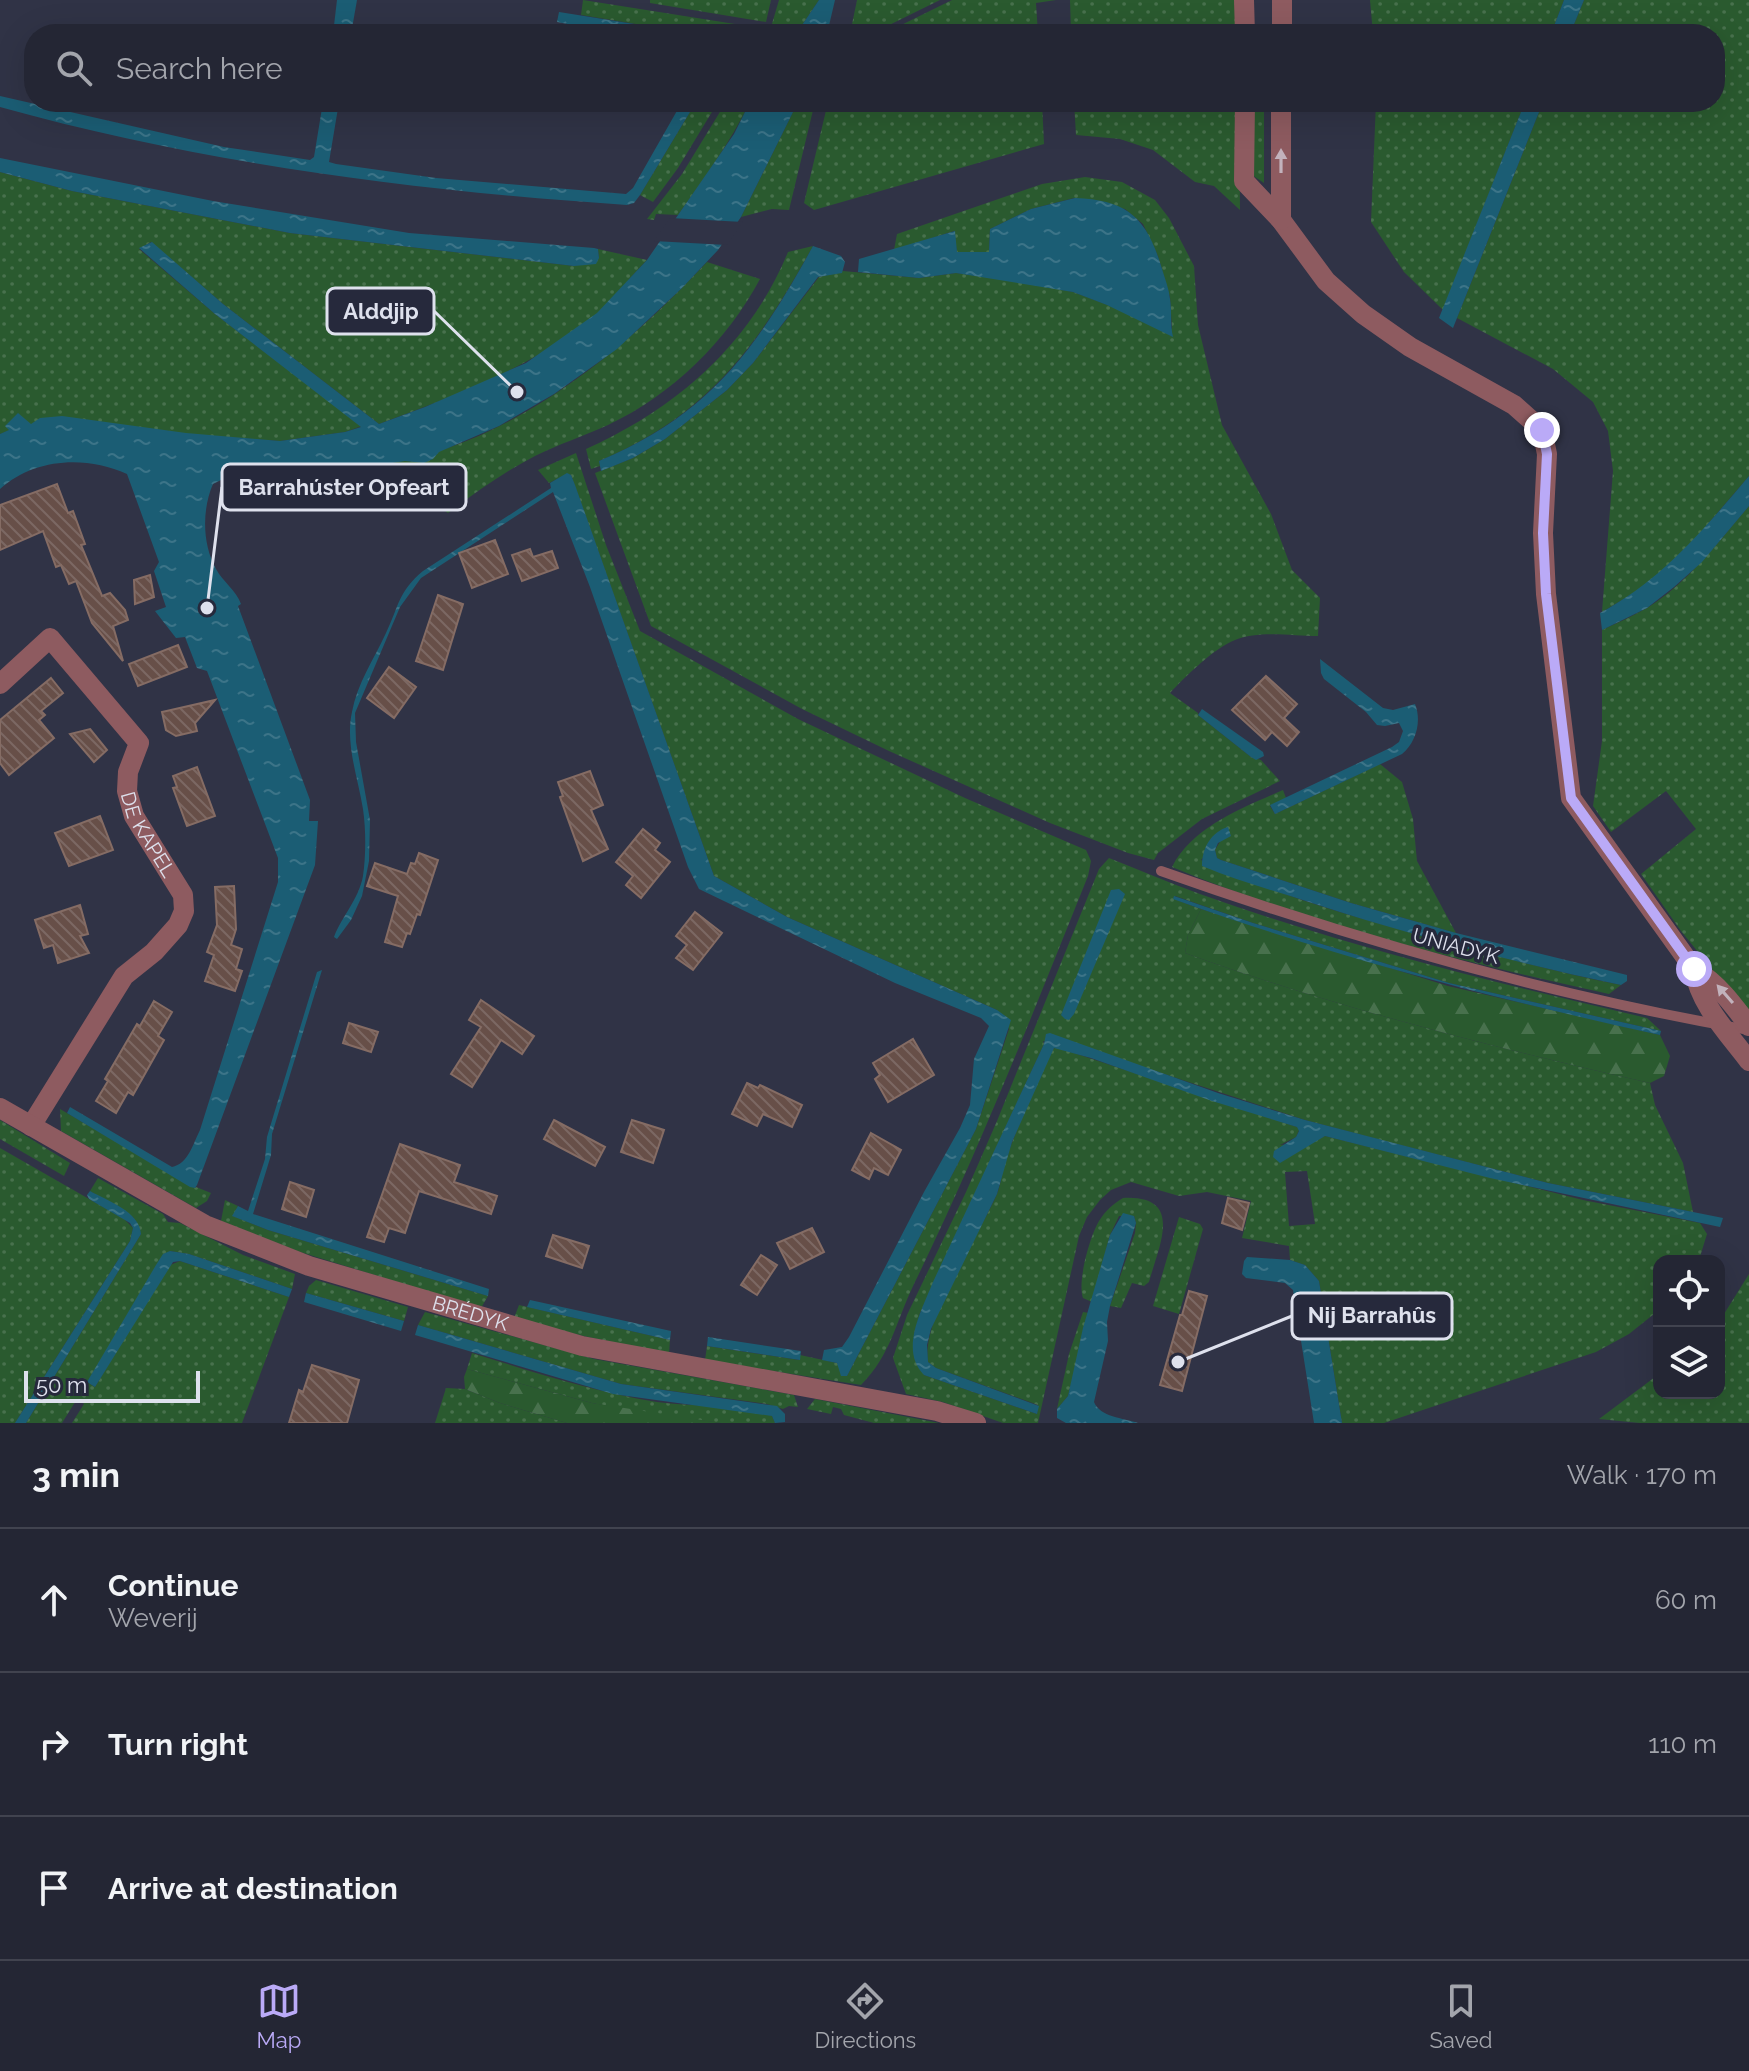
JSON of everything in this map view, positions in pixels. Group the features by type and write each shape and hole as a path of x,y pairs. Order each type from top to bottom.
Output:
{"street":[{"path":"1244,0 1245,24"},
{"path":"1282,0 1282,24"},
{"path":"1245,112 1244,181 1281,220 1326,281 1363,314 1410,347 1514,405 1542,430 1547,454 1543,533 1546,594 1571,798 1694,969 1727,995 1749,1028"},
{"path":"1281,112 1281,220"},
{"name":"DE KAPEL","path":"0,684 50,638 139,743 128,772 127,791 134,816 183,895 184,911 178,925 154,952 124,976 31,1126"},
{"path":"1694,969 1697,987 1706,1004 1749,1061"},
{"name":"BRÉDYK","path":"0,1108 205,1225 309,1266 582,1346 916,1407 976,1423"}],"lane":[{"name":"UNIADYK","path":"1161,871 1292,916 1513,980 1749,1028"}],"green space":[{"path":"583,0 735,24 636,24 581,15"},
{"path":"650,0 771,0 766,22 650,3"},
{"path":"779,0 819,0 803,24 772,24"},
{"path":"857,0 940,0 891,24 852,24"},
{"path":"952,0 1056,0 1036,3 1037,24 903,24"},
{"path":"1070,0 1239,0 1239,24 1071,24"},
{"path":"1370,0 1564,0 1555,24 1372,24"},
{"path":"1584,0 1749,0 1749,476 1683,553 1647,585 1602,612 1613,471 1608,431 1593,402 1553,369 1457,318 1539,112 1725,112 1725,24 1574,24"},
{"path":"690,112 712,112 653,202 640,195"},
{"path":"720,112 745,112 678,215 656,214 654,220 647,219 682,174"},
{"path":"793,112 813,112 789,210 772,209 741,217"},
{"path":"826,112 1042,112 1044,144 814,210 804,203"},
{"path":"1075,112 1239,112 1240,210 1214,186 1195,182 1153,150 1120,139 1076,135"},
{"path":"1252,112 1264,112 1264,183 1252,175"},
{"path":"1376,112 1521,112 1443,310 1404,272 1371,222"},
{"path":"0,172 72,191 290,233 574,266 599,258 598,249 647,260 597,314 547,350 465,391 379,424 223,304 151,242 139,249 215,314 362,426 345,432 280,441 31,424 6,426 10,430 0,434"},
{"path":"1085,177 1122,182 1155,200 1169,218 1194,266 1198,325 1222,425 1271,514 1292,570 1320,598 1318,636 1265,634 1235,640 1209,656 1170,693 1251,757 1261,760 1280,781 1202,819 1158,853 1154,860 1050,823 889,751 802,709 651,626 595,473 633,458 665,439 727,390 753,363 819,277 843,271 919,278 956,273 1016,281 1073,292 1172,329 1170,297 1158,256 1143,224 1125,209 1074,198 1031,209 990,229 989,252 957,253 954,231 894,250 897,234 1042,184"},
{"path":"813,246 772,315 726,374 700,400 670,422 637,443 599,461 600,466 591,469 586,449 650,414 706,370 731,345 753,316 788,252"},
{"path":"707,262 760,279 731,324 696,364 632,413 524,462 448,513 379,465 427,455 517,417 599,362 673,297"},
{"path":"576,453 606,545 640,631 798,719 965,798 1086,850 1091,861 1088,876 1047,979 961,1183 886,1350 861,1385 705,1360 707,1346 799,1360 800,1355 837,1363 847,1376 976,1129 1009,1029 997,1010 787,917 714,876 571,475 549,483 538,470"},
{"path":"1749,506 1749,1015 1681,931 1641,874 1696,829 1666,791 1611,832 1593,806 1602,741 1602,630 1647,608 1676,587"},
{"path":"1380,764 1402,782 1413,819 1417,861 1456,933 1351,903 1221,860 1217,858 1215,850 1228,828 1201,860 1275,891 1351,915 1511,959 1621,985 1609,994 1443,955 1332,924 1172,867 1193,840 1236,811 1283,790 1286,798 1270,806 1275,814"},
{"path":"1109,858 1200,894 1366,947 1647,1018 1661,1031 1449,983 1175,896 1174,899 1201,909 1188,935 1185,953 1416,1025 1650,1083 1655,1105 1683,1163 1693,1212 1548,1183 1377,1139 1305,1120 1161,1073 1043,1041 920,1313 914,1334 924,1375 1037,1414 1038,1405 936,1368 928,1362 928,1344 942,1301 989,1212 1016,1132 1051,1051 1056,1047 1297,1127 1296,1137 1280,1145 1312,1142 1325,1136 1583,1200 1700,1223 1707,1234 1701,1255 1653,1255 1653,1315 1629,1334 1596,1352 1384,1423 1342,1423 1319,1281 1305,1265 1290,1260 1289,1246 1242,1238 1251,1201 1207,1192 1179,1196 1131,1182 1111,1190 1100,1200 1087,1217 1079,1236 1038,1423 1003,1423 943,1402 906,1394 893,1358 907,1315 997,1121 1099,869","holes":["1307,1171 1315,1224 1289,1226 1285,1172"]},
{"path":"1201,909 1448,986 1660,1035 1670,1056 1664,1076 1650,1083 1474,1041 1358,1009 1185,953 1188,935"},
{"path":"60,1109 195,1188 211,1193 207,1201 196,1208 61,1131"},
{"path":"0,1120 70,1163 64,1176 0,1139"},
{"path":"0,1148 124,1219 133,1228 130,1241 15,1423 0,1423"},
{"path":"98,1178 163,1214 168,1222 180,1223 243,1255 295,1274 292,1289 189,1254 170,1251 87,1382 95,1387 168,1266 180,1261 289,1297 242,1423 72,1423 84,1404 77,1399 62,1423 26,1423 141,1234 133,1217 90,1191"},
{"path":"1123,1198 1142,1199 1155,1205 1163,1225 1149,1282 1144,1286 1132,1283 1121,1308 1110,1306 1135,1233 1134,1216 1119,1216 1110,1235 1092,1302 1083,1298 1082,1281 1095,1228 1101,1217"},
{"path":"225,1200 238,1206 233,1216 268,1230 488,1296 481,1308 297,1251 221,1221"},
{"path":"1179,1217 1200,1224 1203,1229 1179,1314 1153,1306"},
{"path":"1749,1274 1749,1423 1640,1423 1599,1419 1653,1378 1653,1399 1725,1399 1725,1312"},
{"path":"316,1280 408,1307 404,1321 306,1293"},
{"path":"519,1305 670,1340 669,1354 514,1318"},
{"path":"425,1312 594,1359 794,1395 798,1407 783,1409 767,1404 621,1384 418,1325"},
{"path":"1083,1312 1089,1313 1068,1396 1057,1409 1069,1354"},
{"path":"472,1353 610,1393 657,1402 744,1409 772,1416 775,1423 721,1423 592,1403 467,1369"},
{"path":"467,1369 592,1403 721,1423 567,1423 465,1389"},
{"path":"446,1388 465,1389 567,1423 435,1423"},
{"path":"815,1399 939,1423 874,1423 844,1415 841,1409 833,1407 831,1414 807,1409"}],"water":[{"path":"337,0 357,0 353,24 334,24"},
{"path":"819,0 835,0 829,24 803,24"},
{"path":"1564,0 1584,0 1574,24 1555,24"},
{"path":"559,12 634,24 568,24 557,22"},
{"path":"0,96 24,101 24,112 70,112 224,147 310,160 314,157 321,112 337,112 329,162 336,164 436,178 626,194 633,188 676,112 690,112 640,195 634,203 627,205 469,192 311,172 155,144 0,107"},
{"path":"745,112 793,112 741,217 718,250 617,349 554,394 499,426 439,452 424,463 405,461 328,473 314,481 221,480 213,484 205,515 211,559 241,604 238,606 310,800 309,821 318,821 315,865 197,1185 190,1187 67,1113 70,1107 172,1167 186,1158 200,1130 278,882 278,858 207,671 197,668 185,637 176,638 155,611 166,607 154,571 159,562 127,474 95,464 61,463 28,471 0,489 0,434 9,430 5,426 18,413 31,424 40,418 62,416 186,433 280,441 361,427 215,314 139,248 152,242 223,304 379,424 425,407 526,363 597,313 647,260 734,134"},
{"path":"1521,112 1539,112 1453,328 1439,318"},
{"path":"0,158 213,201 409,233 594,248 598,249 599,258 596,264 574,266 290,233 72,191 0,172"},
{"path":"1075,198 1122,208 1142,225 1156,251 1168,288 1173,337 1073,292 956,273 919,278 858,272 859,259 955,231 957,252 989,252 990,229 1031,209"},
{"path":"813,246 841,256 845,262 842,273 818,277 753,363 727,390 665,439 633,458 601,471 599,461 638,443 671,422 701,400 727,374 772,316"},
{"path":"567,473 575,485 714,876 787,917 997,1010 1011,1020 976,1129 847,1376 841,1376 837,1363 822,1360 824,1350 842,1347 849,1337 960,1128 970,1105 974,1059 989,1026 981,1018 895,983 699,889 688,867 590,587 553,492 421,578 400,607 355,713 356,742 370,820 369,861 362,896 351,920 337,939 334,937 358,892 365,860 364,817 351,748 352,712 362,682 400,600 408,586 423,571 551,488 550,483"},
{"path":"1749,476 1749,506 1702,562 1647,608 1602,630 1600,613 1663,569"},
{"path":"1320,659 1383,708 1393,710 1415,704 1418,717 1416,731 1411,744 1402,754 1275,814 1270,805 1392,747 1399,742 1403,731 1399,723 1377,725 1366,712 1324,679"},
{"path":"1202,709 1263,752 1264,756 1256,760 1251,757 1198,715"},
{"path":"1228,827 1231,836 1218,843 1215,850 1217,858 1221,860 1351,903 1456,933 1627,975 1627,981 1621,985 1465,948 1350,915 1202,866 1209,842"},
{"path":"1119,889 1125,894 1074,1014 1069,1020 1065,1019 1061,1015 1111,890"},
{"path":"1174,896 1449,983 1661,1031 1660,1035 1537,1007 1353,958 1233,920 1173,899"},
{"path":"322,970 272,1134 271,1155 253,1214 489,1289 488,1296 268,1230 232,1216 238,1206 248,1211 317,972"},
{"path":"1046,1034 1218,1093 1305,1120 1548,1183 1723,1218 1720,1227 1490,1178 1325,1136 1280,1163 1273,1157 1274,1151 1296,1137 1297,1127 1054,1048 1012,1142 997,1194 931,1329 927,1345 928,1362 936,1368 1039,1406 1037,1414 924,1375 913,1354 913,1342 933,1282"},
{"path":"90,1191 129,1213 141,1234 26,1423 15,1423 130,1241 133,1228 130,1223 89,1199 87,1195"},
{"path":"1123,1213 1134,1216 1136,1223 1110,1306 1108,1341 1094,1402 1107,1414 1138,1423 1066,1423 1057,1418 1057,1409 1068,1396 1083,1328 1110,1235"},
{"path":"170,1251 189,1254 292,1289 289,1297 180,1261 173,1262 95,1387 87,1382 156,1265 163,1254"},
{"path":"1247,1257 1290,1260 1305,1265 1319,1281 1342,1423 1314,1423 1293,1290 1285,1283 1246,1278 1242,1274"},
{"path":"306,1293 404,1321 401,1331 304,1302"},
{"path":"530,1300 671,1331 670,1340 527,1307"},
{"path":"418,1325 621,1384 777,1406 785,1414 785,1422 775,1423 772,1416 613,1394 415,1335"},
{"path":"708,1337 801,1351 800,1360 707,1346"}],"pier":[{"path":"670,218 743,222 727,245 654,241"}],"building":[{"path":"57,484 68,513 73,511 85,544 81,545 102,596 110,593 125,610 128,620 113,626 123,661 92,623 76,581 69,584 61,565 56,567 43,531 0,550 0,505"},
{"path":"495,540 508,574 472,588 459,553"},
{"path":"530,549 533,557 552,551 558,568 522,581 512,555"},
{"path":"150,575 154,597 135,604 134,580"},
{"path":"438,595 463,604 443,670 416,661"},
{"path":"178,645 187,667 138,686 129,664"},
{"path":"389,667 416,687 394,718 367,698"},
{"path":"1266,676 1297,704 1284,718 1299,732 1287,746 1272,732 1265,740 1232,710"},
{"path":"51,678 63,693 41,711 45,715 39,720 54,738 9,775 0,763 0,720"},
{"path":"215,700 195,723 197,731 176,736 166,730 162,712"},
{"path":"90,729 107,750 94,762 70,734"},
{"path":"197,767 215,816 187,826 173,788 177,787 173,776"},
{"path":"590,771 603,805 591,810 608,849 583,861 560,797 563,796 558,782"},
{"path":"100,816 113,850 69,866 55,833"},
{"path":"643,829 660,843 655,850 670,862 641,898 626,885 633,876 616,862"},
{"path":"419,853 438,860 420,915 417,914 402,947 385,942 398,896 367,886 375,863 407,874"},
{"path":"234,886 236,929 231,945 242,949 236,969 242,971 235,991 205,981 214,955 207,952 217,925 215,887"},
{"path":"80,905 88,934 80,936 89,953 58,963 53,945 44,948 35,920"},
{"path":"695,912 722,933 693,970 676,958 687,945 676,936"},
{"path":"481,1000 534,1036 522,1054 501,1040 472,1087 451,1074 481,1027 469,1020"},
{"path":"154,1001 172,1012 158,1036 164,1040 133,1095 128,1092 116,1113 96,1101 108,1081 105,1079"},
{"path":"349,1023 378,1032 371,1052 343,1043"},
{"path":"913,1039 934,1075 888,1102 875,1079 880,1075 873,1063"},
{"path":"747,1083 758,1088 760,1085 802,1105 792,1127 763,1114 757,1126 732,1114"},
{"path":"554,1120 605,1147 595,1166 544,1139"},
{"path":"632,1120 664,1130 653,1163 621,1152"},
{"path":"871,1133 901,1150 888,1175 874,1168 869,1179 852,1170"},
{"path":"400,1144 460,1165 454,1182 497,1196 491,1214 419,1191 405,1233 389,1228 384,1242 367,1237"},
{"path":"290,1182 314,1190 306,1217 282,1209"},
{"path":"1228,1198 1249,1203 1242,1230 1222,1223"},
{"path":"812,1228 824,1252 790,1269 777,1243"},
{"path":"553,1235 589,1246 582,1268 546,1256"},
{"path":"761,1255 777,1265 757,1295 741,1285"},
{"path":"1189,1291 1207,1296 1182,1391 1160,1385"},
{"path":"312,1365 359,1380 347,1423 289,1423 299,1390 303,1392"}],"place":[{"name":"Alddjip","path":"517,392"},
{"name":"Barrahúster Opfeart","path":"207,608"},
{"name":"Nij Barrahûs","path":"1178,1362"}],"route":[{"path":"1542,430 1547,454 1543,533 1546,594 1571,798 1694,969"}]}
